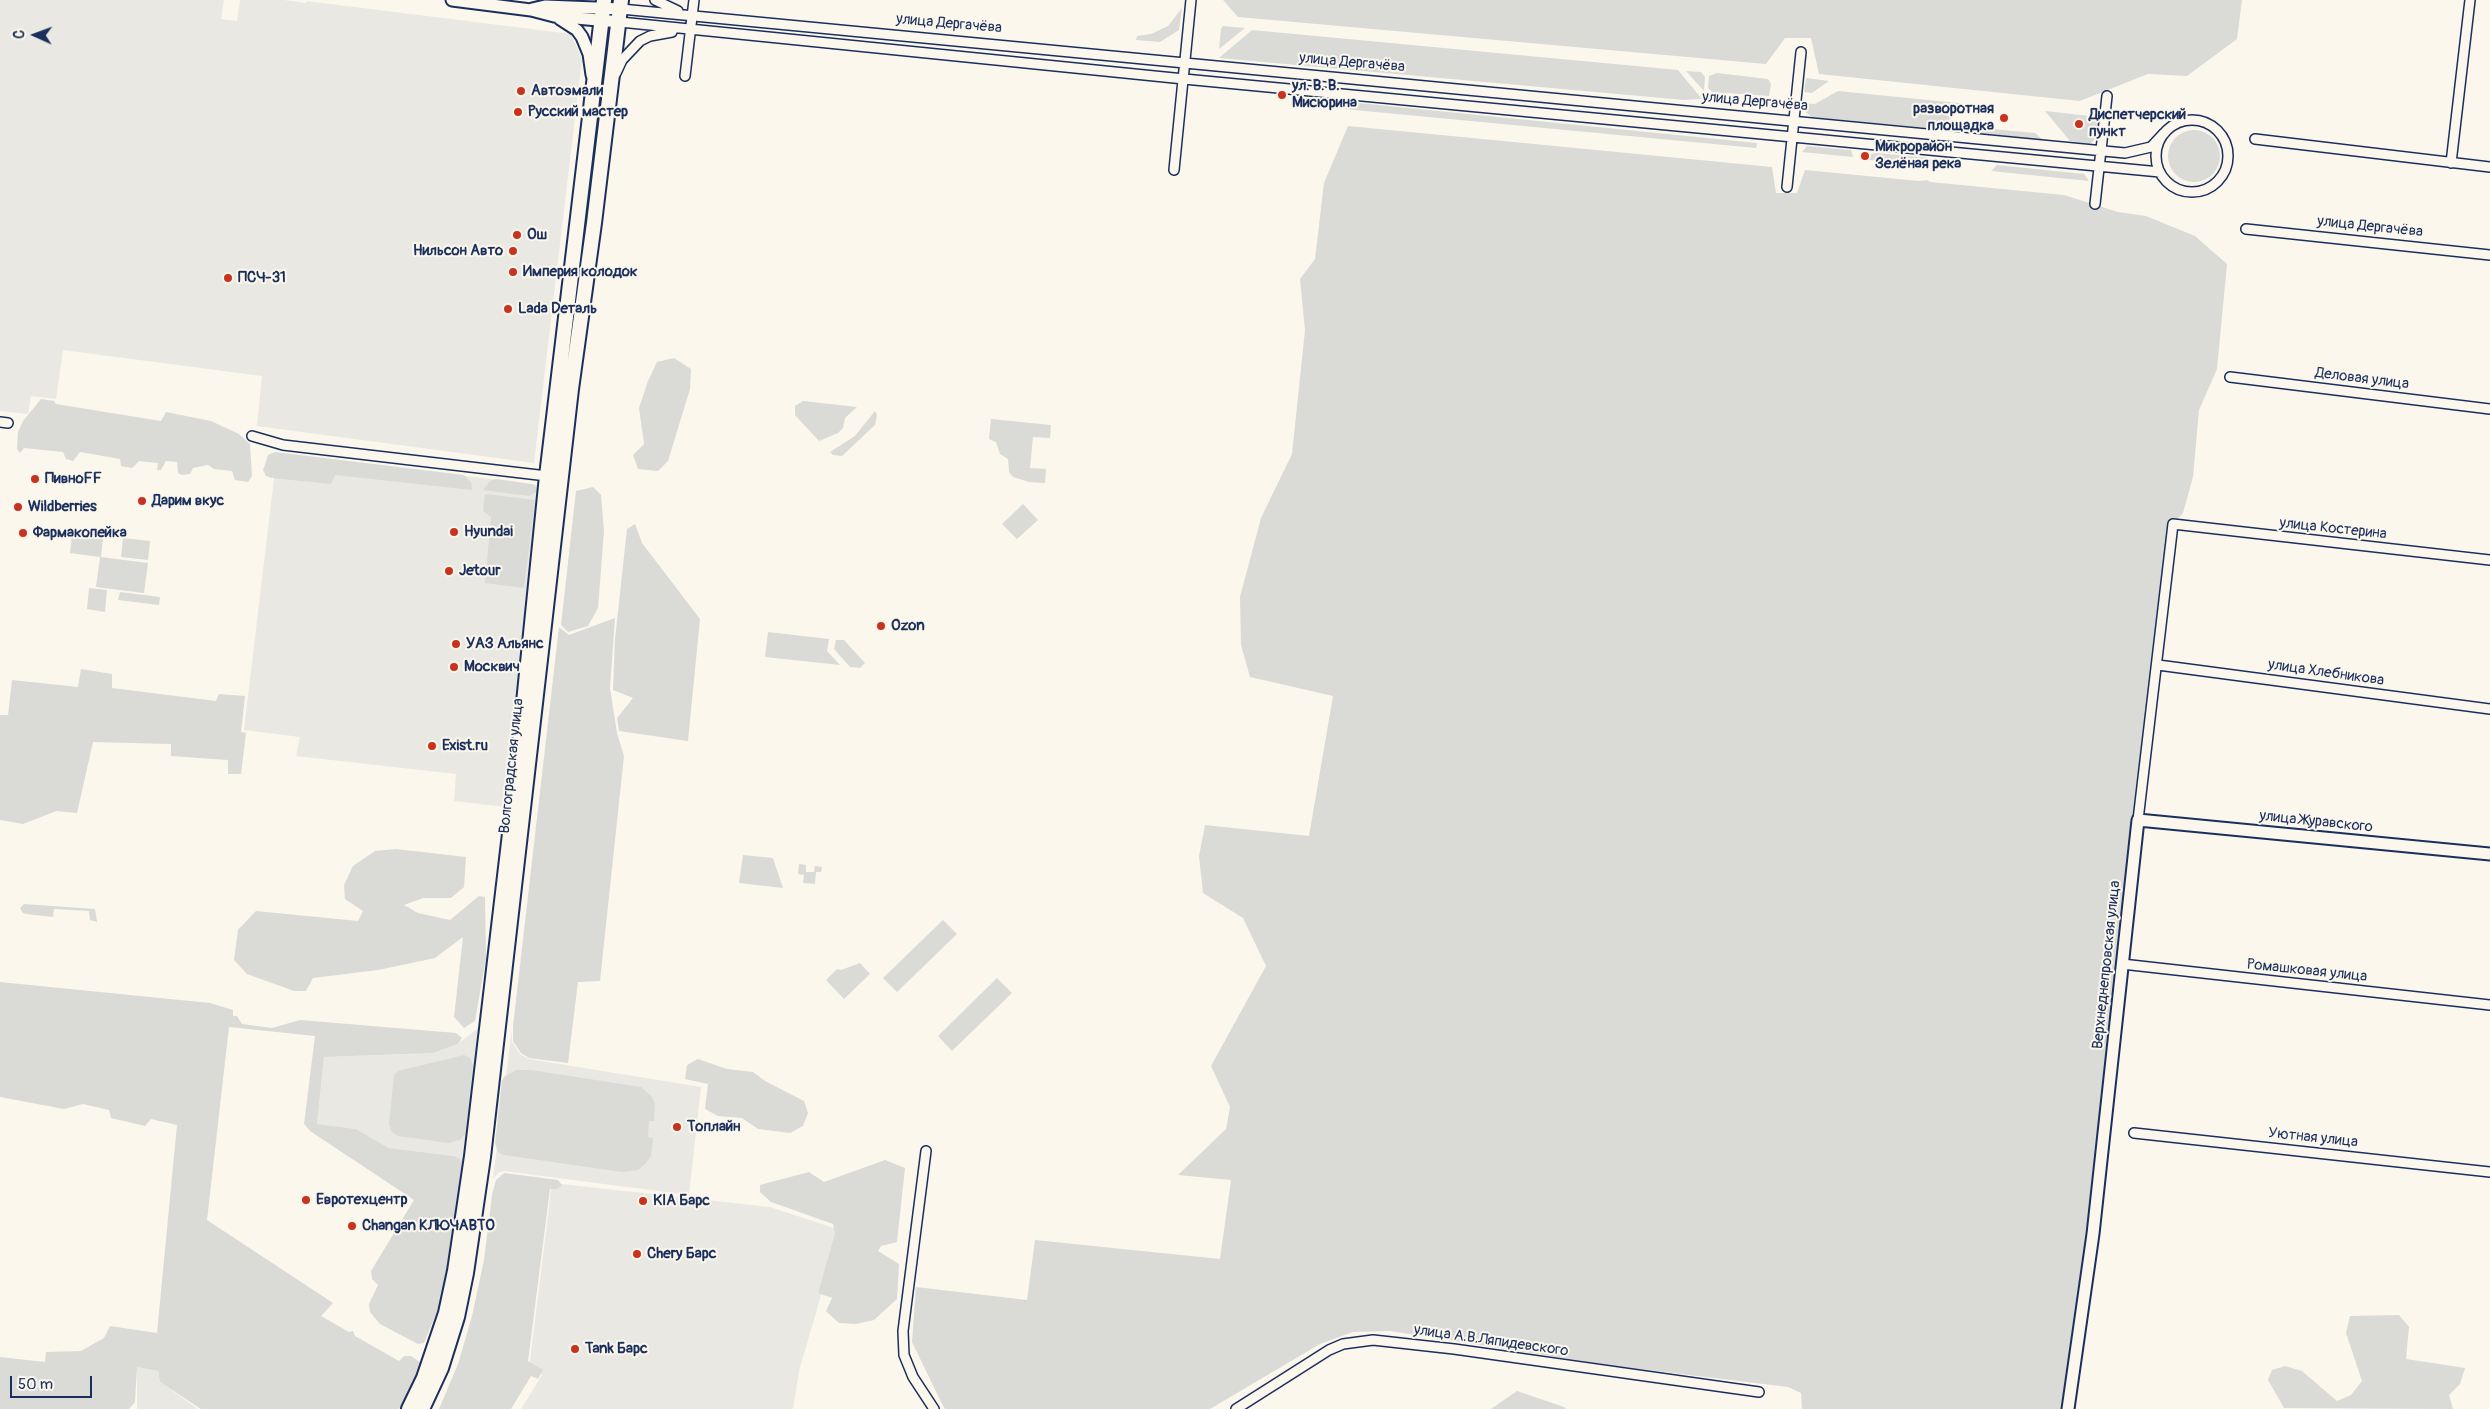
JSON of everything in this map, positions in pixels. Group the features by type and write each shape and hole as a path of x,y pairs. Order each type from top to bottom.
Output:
{"main road":[{"name":"Волгоградская улица","path":"422,1409 441,1368 457,1317 466,1273 484,1148 535,657 547,476 603,10"},
{"name":"Волгоградская улица","path":"409,1409 431,1360 446,1313 455,1271 472,1156 516,791 594,224 620,10"}],"street":[{"name":"улица Дергачёва","path":"459,0 531,10 620,10 683,14 2132,153 2151,147 2164,133"},
{"path":"570,0 554,11 572,25 582,37 589,54 594,84"},
{"path":"655,0 683,14"},
{"path":"685,76 687,30 693,15 694,0"},
{"path":"1174,170 1191,0"},
{"path":"2450,163 2470,0"},
{"name":"улица Дергачёва","path":"620,10 687,30 1184,79 1793,133 2160,172"},
{"path":"610,90 622,60 640,41 650,36 687,30"},
{"path":"1786,187 1801,52"},
{"path":"2095,204 2107,96"},
{"path":"2190,120 2205,122 2221,134 2228,152 2228,162 2219,180 2202,190 2182,190 2172,186 2160,172 2157,151 2164,133 2180,122 2190,120"},
{"path":"2255,139 2490,168"},
{"name":"улица Дергачёва","path":"2246,229 2490,255"},
{"name":"Деловая улица","path":"2230,377 2490,409"},
{"path":"252,436 283,445 547,476"},
{"name":"улица Костерина","path":"2174,524 2490,560"},
{"name":"Верхнеднепровская улица","path":"2068,1409 2098,1196 2138,820 2174,524"},
{"name":"улица Хлебникова","path":"2158,665 2490,709"},
{"name":"улица Журавского","path":"2138,820 2490,854"},
{"name":"Ромашковая улица","path":"2122,964 2490,1005"},
{"name":"Уютная улица","path":"2134,1132 2490,1172"},
{"path":"926,1151 903,1331 904,1355 913,1377 934,1409"},
{"name":"улица А.В.Ляпидевского","path":"1240,1408 1329,1350 1343,1344 1374,1340 1454,1348 1759,1392"}],"shaded area":[{"path":"0,0 224,0 221,19 237,21 240,0 284,0 306,3 306,1 571,34 582,59 534,463 257,426 262,376 63,350 56,399 31,396 28,414 0,411"},
{"path":"1223,0 2242,0 2237,39 2187,76 2148,74 2080,101 1819,74 1811,38 1785,38 1766,64 1238,17"},
{"path":"1182,8 1179,30 1160,42 1136,40 1137,36 1151,34 1168,26"},
{"path":"1223,26 1245,28 1219,49 1221,29"},
{"path":"1252,30 1678,70 1702,99 1684,100 1219,58"},
{"path":"1686,71 1701,72 1705,77 1704,91"},
{"path":"1717,73 1768,79 1771,84 1769,96 1712,92 1708,88 1709,76"},
{"path":"1806,78 1829,81 1812,93 1804,92"},
{"path":"1838,91 1968,104 1938,129 1812,117 1804,111 1803,103 1815,104"},
{"path":"1299,97 1757,143 1756,148 1291,104"},
{"path":"2045,111 2099,117 2097,137 2090,144 2070,141"},
{"path":"1348,126 1772,167 1776,193 1797,193 1805,170 1919,181 1927,180 1930,182 2064,195 2118,212 2146,216 2195,236 2227,264 2217,369 2199,410 2193,477 2183,513 2169,527 2101,1131 2064,1409 1802,1409 1801,1393 1788,1387 1615,1366 1390,1331 1353,1332 1320,1344 1210,1409 945,1409 941,1402 912,1342 916,1287 1027,1300 1035,1240 1220,1259 1231,1180 1178,1175 1226,1129 1230,1107 1211,1066 1266,966 1243,918 1203,893 1199,856 1205,825 1309,836 1333,696 1250,677 1241,645 1240,597 1261,518 1292,454 1305,330 1300,279 1315,259 1324,183"},
{"path":"1971,127 2035,133 2043,140 1962,131"},
{"path":"2194,130 2204,132 2212,138 2218,146 2220,156 2218,166 2212,174 2204,180 2194,182 2184,180 2176,174 2170,166 2168,156 2170,146 2176,138 2184,132"},
{"path":"1807,146 1851,150 1853,157 1802,152"},
{"path":"1871,154 1929,158 1937,165 1869,160"},
{"path":"1997,165 2084,174 2089,181 1991,171"},
{"path":"674,358 691,369 690,389 668,461 658,471 638,469 633,455 644,444 639,408 657,362"},
{"path":"41,399 54,401 56,404 161,421 166,412 211,421 239,434 250,444 252,476 248,482 235,480 232,471 214,469 208,465 193,468 190,474 182,475 178,473 177,462 166,461 161,470 157,470 158,463 139,461 132,468 121,466 120,459 80,452 73,461 66,459 63,452 24,448 20,453 17,449 18,432 23,421"},
{"path":"803,401 857,407 845,418 843,428 838,433 819,441 795,415 795,406"},
{"path":"875,411 877,415 875,425 842,456 833,455 830,452 855,436"},
{"path":"991,419 1051,425 1050,438 1033,437 1030,468 1046,469 1045,483 1029,482 1013,477 1009,472 1008,459 1000,454 996,442 989,439"},
{"path":"275,452 464,475 471,482 472,490 335,475 331,484 272,478 266,476 263,470 268,455"},
{"path":"277,453 539,485 506,807 454,801 456,774 296,756 300,737 244,730"},
{"path":"496,479 532,484 536,487 536,492 529,496 483,490 490,481"},
{"path":"593,487 601,495 604,531 598,608 588,626 568,632 561,625 576,491"},
{"path":"485,494 535,500 524,588 485,583 491,517 483,511"},
{"path":"1023,504 1038,520 1017,539 1002,524"},
{"path":"635,524 642,543 700,619 688,741 619,731 617,718 633,698 613,690 615,639 627,529"},
{"path":"72,534 103,538 101,557 148,563 144,593 96,587 100,557 70,553"},
{"path":"123,538 150,541 148,560 121,557"},
{"path":"89,588 107,590 105,612 87,609"},
{"path":"120,592 160,597 159,605 118,600"},
{"path":"615,618 610,688 617,733 624,756 600,981 578,982 568,1063 529,1058 521,1053 513,1041 513,1026 559,627 569,635"},
{"path":"768,632 829,639 827,651 840,665 765,657"},
{"path":"836,640 844,640 865,663 860,668 850,667 834,649"},
{"path":"81,669 112,674 112,688 216,701 219,694 245,696 241,732 246,733 241,774 228,774 228,760 171,756 171,744 93,742 77,813 56,811 23,824 0,820 0,715 8,715 12,680 78,687"},
{"path":"396,849 466,857 464,887 451,898 423,898 404,905 418,913 450,920 479,896 485,897 486,958 475,1021 464,1028 454,1017 463,937 435,958 378,970 313,978 306,991 294,991 247,974 234,960 238,930 256,911 358,921 363,911 345,899 344,885 353,866 375,851"},
{"path":"743,855 773,858 783,888 739,883"},
{"path":"799,864 806,865 806,872 814,872 815,866 822,867 821,872 816,872 815,884 803,883 804,875 798,874"},
{"path":"24,904 95,909 97,922 90,920 89,911 54,909 53,917 26,914 20,908"},
{"path":"943,920 957,934 897,992 883,978"},
{"path":"860,963 870,974 844,999 826,980 837,969 841,970"},
{"path":"997,978 1012,993 952,1051 938,1036"},
{"path":"0,982 210,1003 233,1010 233,1016 237,1016 242,1024 272,1028 300,1020 456,1033 462,1038 458,1044 433,1053 324,1057 317,1124 356,1129 389,1148 454,1156 463,1161 466,1168 462,1171 452,1245 440,1304 424,1343 418,1344 380,1324 370,1312 369,1304 378,1285 372,1279 371,1271 414,1200 310,1131 304,1124 315,1036 229,1027 207,1220 333,1303 321,1316 349,1332 353,1331 355,1336 399,1361 404,1356 411,1356 421,1363 421,1369 399,1409 201,1409 160,1382 158,1371 137,1367 135,1402 129,1409 0,1409 0,1357 45,1362 46,1352 81,1351 104,1338 110,1326 157,1333 177,1125 151,1119 145,1126 111,1118 109,1110 83,1104 64,1109 0,1097"},
{"path":"482,1025 466,1168 454,1156 389,1148 356,1129 317,1124 324,1057 433,1053 458,1044"},
{"path":"512,1029 512,1042 520,1054 529,1059 701,1087 689,1195 504,1171 498,1173 493,1179"},
{"path":"464,1055 470,1058 473,1065 465,1134 460,1140 449,1143 398,1136 392,1132 389,1124 394,1075 398,1071"},
{"path":"698,1059 727,1069 753,1072 765,1081 804,1101 808,1113 803,1126 790,1133 758,1129 742,1118 718,1116 705,1109 708,1084 685,1079 687,1065"},
{"path":"517,1070 531,1070 641,1087 652,1097 655,1104 654,1121 649,1121 648,1137 653,1138 651,1156 638,1170 622,1172 504,1155 498,1152 495,1143 502,1080 505,1076"},
{"path":"885,1160 905,1168 897,1242 881,1246 878,1251 899,1264 897,1299 874,1320 856,1324 839,1323 826,1311 832,1298 818,1293 835,1234 833,1224 771,1202 760,1192 760,1185 809,1172 824,1182"},
{"path":"504,1173 558,1180 562,1185 557,1189 550,1189 528,1361 543,1370 538,1379 531,1376 511,1409 439,1409 458,1364 472,1316 484,1260 492,1195 496,1180"},
{"path":"552,1183 770,1207 840,1230 799,1371 793,1409 521,1409 542,1375 530,1361"},
{"path":"2399,1315 2409,1327 2406,1359 2465,1368 2460,1384 2449,1395 2453,1409 2284,1408 2268,1380 2272,1370 2285,1366 2302,1371 2337,1401 2351,1395 2362,1381 2346,1333 2350,1316"},
{"path":"137,1367 158,1371 160,1382 198,1409 137,1409"},
{"path":"1517,1391 1564,1407 1566,1409 1491,1409"}],"place":[{"name":"Автоэмали","path":"521,91"},
{"name":"ул. В. В. Мисюрина","path":"1282,95"},
{"name":"Русский мастер","path":"518,112"},
{"name":"разворотная площадка","path":"2004,118"},
{"name":"Диспетчерский пункт","path":"2079,124"},
{"name":"Микрорайон Зелёная река","path":"1865,156"},
{"name":"Ош","path":"517,235"},
{"name":"Нильсон Авто","path":"513,251"},
{"name":"Империя колодок","path":"513,272"},
{"name":"ПСЧ-31","path":"228,278"},
{"name":"Lada Dеталь","path":"508,309"},
{"name":"ПивноFF","path":"35,479"},
{"name":"Дарим вкус","path":"142,501"},
{"name":"Wildberries","path":"18,507"},
{"name":"Hyundai","path":"454,532"},
{"name":"Фармакопейка","path":"23,533"},
{"name":"Jetour","path":"449,571"},
{"name":"Ozon","path":"881,626"},
{"name":"УАЗ Альянс","path":"456,644"},
{"name":"Москвич","path":"454,667"},
{"name":"Exist.ru","path":"432,746"},
{"name":"Топлайн","path":"677,1127"},
{"name":"Евротехцентр","path":"306,1200"},
{"name":"KIA Барс","path":"643,1201"},
{"name":"Changan КЛЮЧАВТО","path":"352,1226"},
{"name":"Chery Барс","path":"637,1254"},
{"name":"Tank Барс","path":"575,1349"}]}
